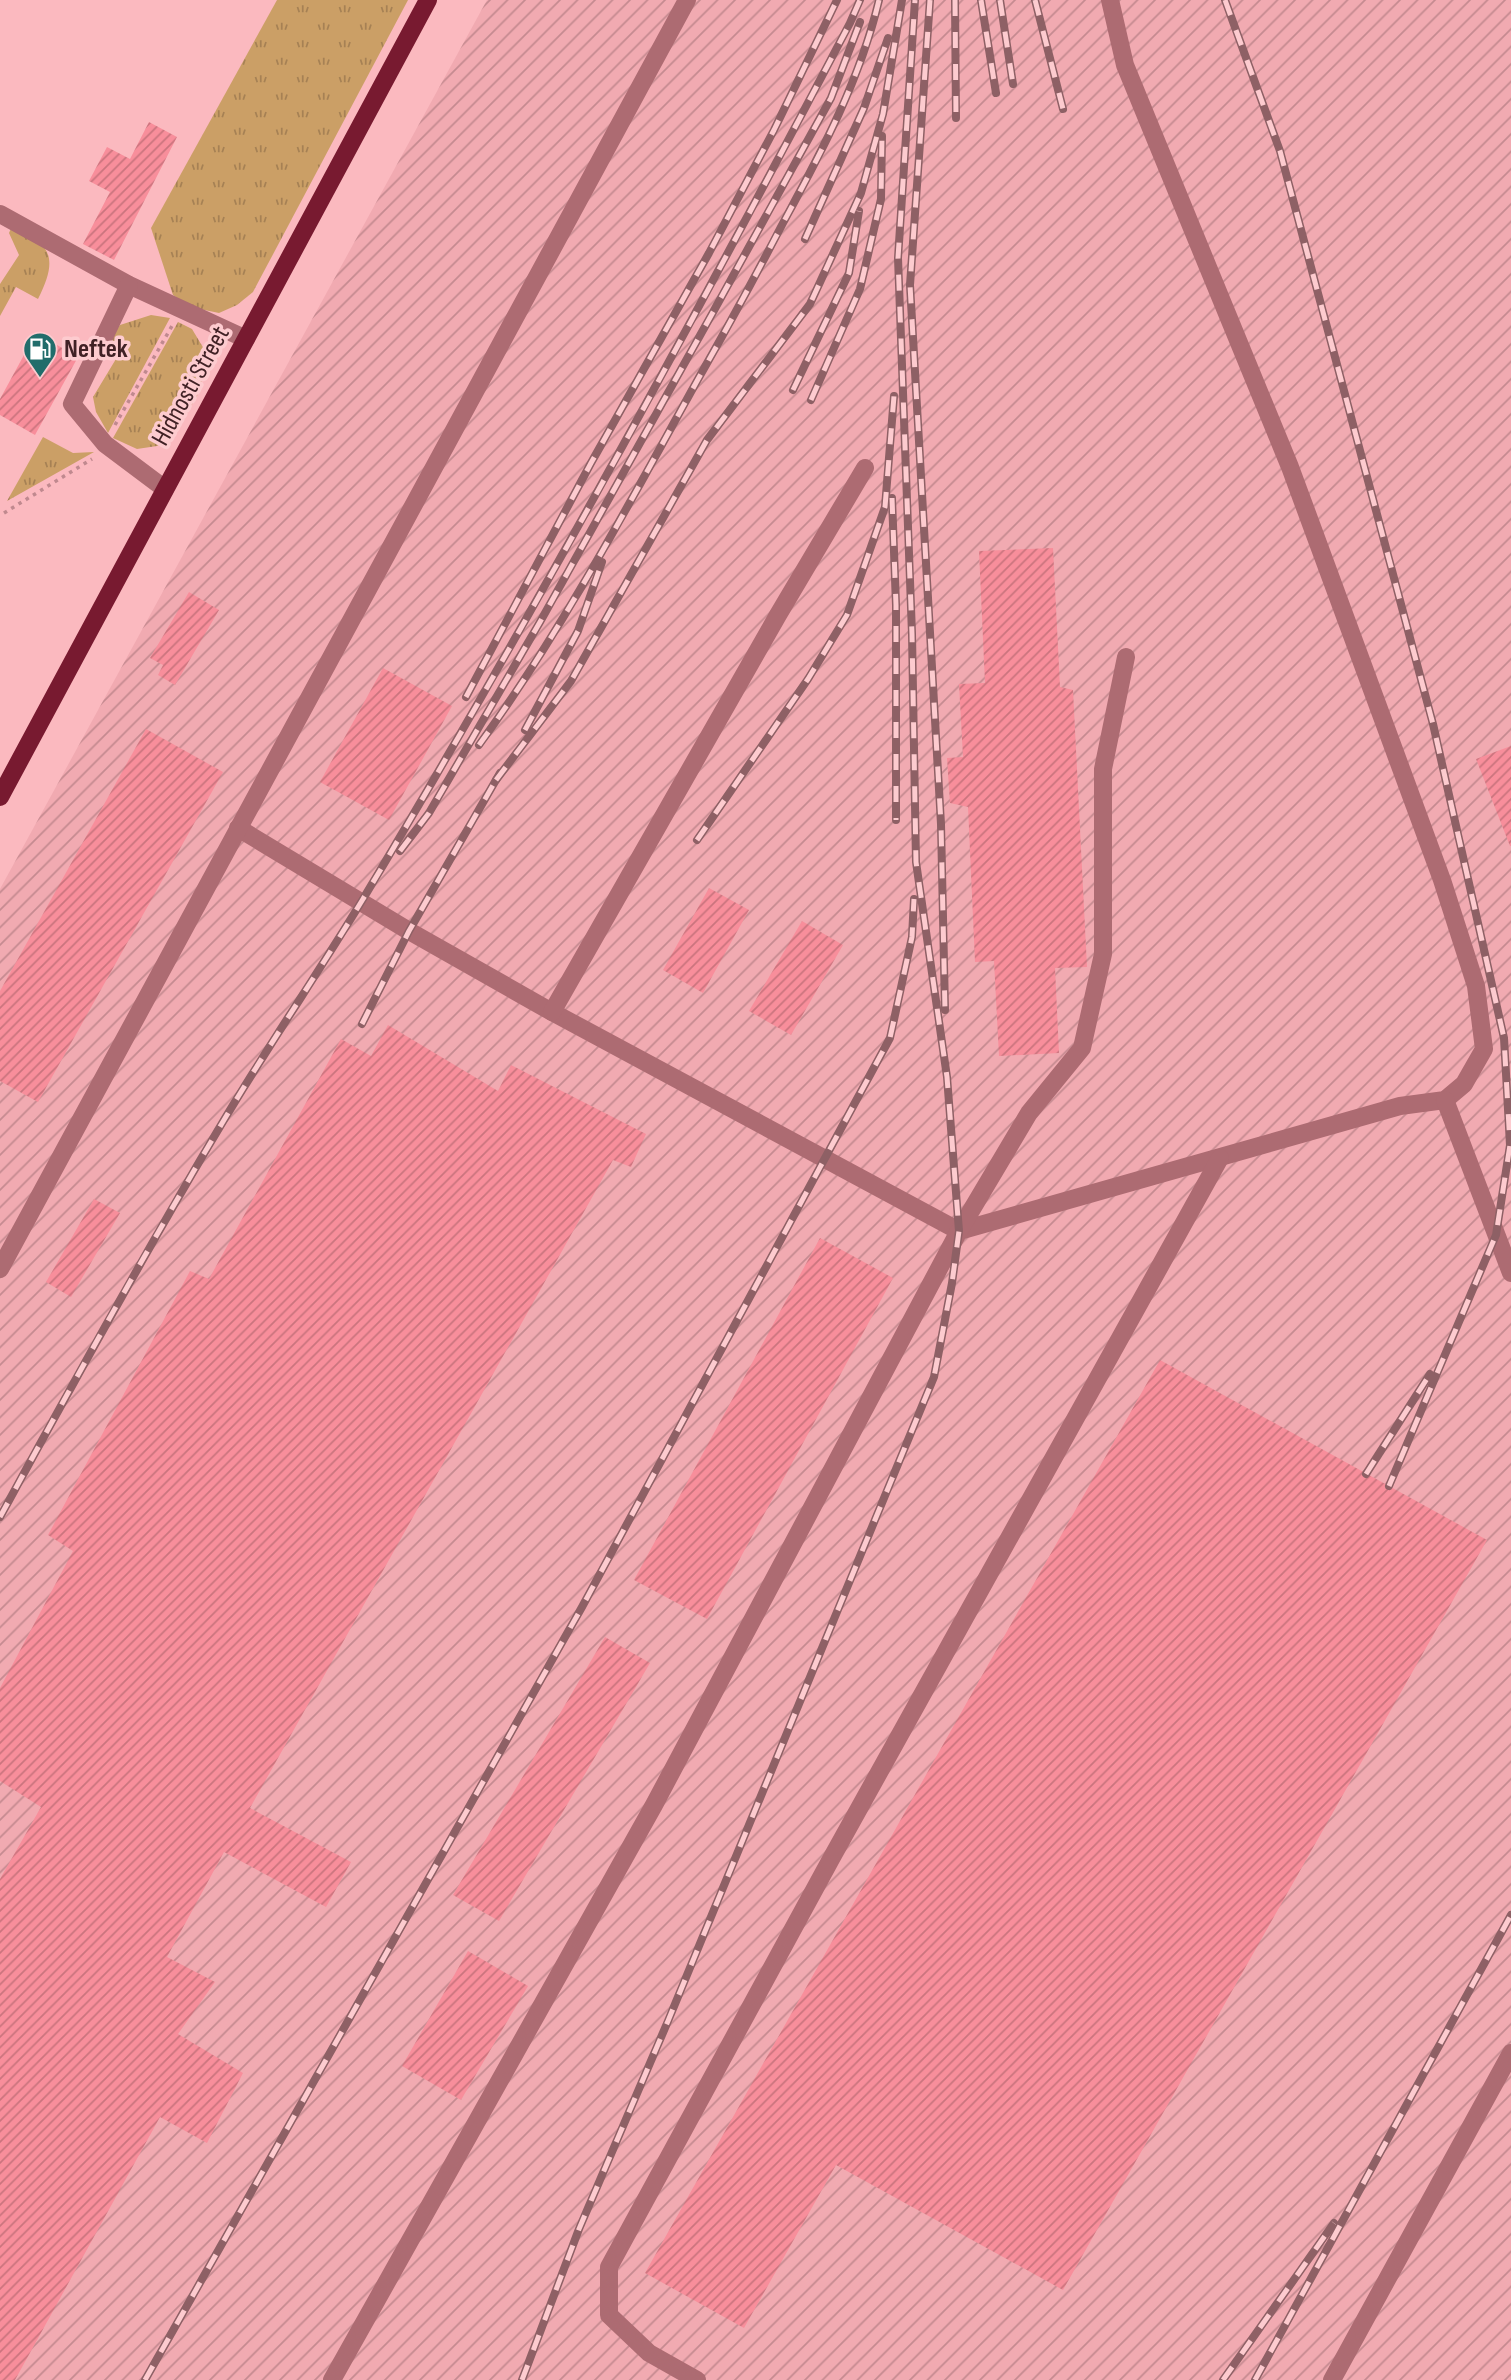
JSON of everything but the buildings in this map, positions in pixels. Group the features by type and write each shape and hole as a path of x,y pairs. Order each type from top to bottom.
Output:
{"main road":[{"name":"Hidnosti Street","path":"0,797 428,0"}],"lane":[{"path":"0,1269 687,0"},
{"path":"239,828 409,931 552,1012 959,1231 1400,1106 1445,1100 1464,1084 1484,1049 1476,986 1442,880 1290,467 1125,65 1110,0"},
{"path":"0,214 129,285 246,339"},
{"path":"129,285 72,404 105,444 165,489"},
{"path":"552,1012 865,468"},
{"path":"332,2380 654,1805 959,1231 1029,1113 1082,1048 1103,954 1102,769 1126,657"},
{"path":"1445,1100 1511,1273"},
{"path":"697,2380 649,2353 609,2315 609,2267 824,1871 1220,1158"},
{"path":"1332,2380 1511,2053"}],"path":[{"path":"111,433 181,309"},
{"path":"4,513 100,454"}],"shaded area":[{"path":"487,0 1511,0 1511,2380 0,2380 0,889"}],"green space":[{"path":"277,0 408,0 253,292 237,305 219,313 190,307 173,295 151,228"},
{"path":"12,226 44,246 48,254 48,273 38,299 16,287 0,316 0,284 19,255 9,233"},
{"path":"151,315 170,318 108,433 96,412 93,397 119,354 111,337 120,325"},
{"path":"178,322 192,329 204,349 205,370 197,396 172,438 157,446 137,449 113,438"},
{"path":"43,437 73,453 94,452 7,501"}],"railway":[{"path":"466,697 591,463 709,253 774,130 837,0"},
{"path":"0,1517 192,1173 363,899 490,683 733,244 860,0"},
{"path":"479,745 540,655 596,562 753,279 812,169 851,87 879,0"},
{"path":"496,780 571,681 707,440 810,304 861,193 883,114 902,0"},
{"path":"522,2380 579,2229 668,2021 934,1377 952,1283 959,1231 947,1077 916,862 912,634 898,258 915,0"},
{"path":"930,0 910,285 941,824 945,1010"},
{"path":"955,0 956,118"},
{"path":"981,0 996,93"},
{"path":"1000,0 1013,84"},
{"path":"1035,0 1063,109"},
{"path":"1225,0 1280,151 1433,724 1504,1038 1510,1145 1496,1235 1389,1486"},
{"path":"400,851 429,813 540,622 712,314 831,98 860,22"},
{"path":"805,239 864,108 888,38"},
{"path":"811,400 860,289 881,199 882,136"},
{"path":"793,390 849,273 859,211"},
{"path":"697,840 808,679 847,615 885,507 894,396"},
{"path":"892,498 896,605 896,820"},
{"path":"525,730 578,631 602,562"},
{"path":"362,1024 409,931 500,773"},
{"path":"145,2380 582,1607 890,1038 912,937 914,899"},
{"path":"1366,1474 1430,1374"},
{"path":"1255,2380 1511,1915"},
{"path":"1223,2380 1334,2223"}],"place":[{"name":"Neftek","path":"40,379"}]}
